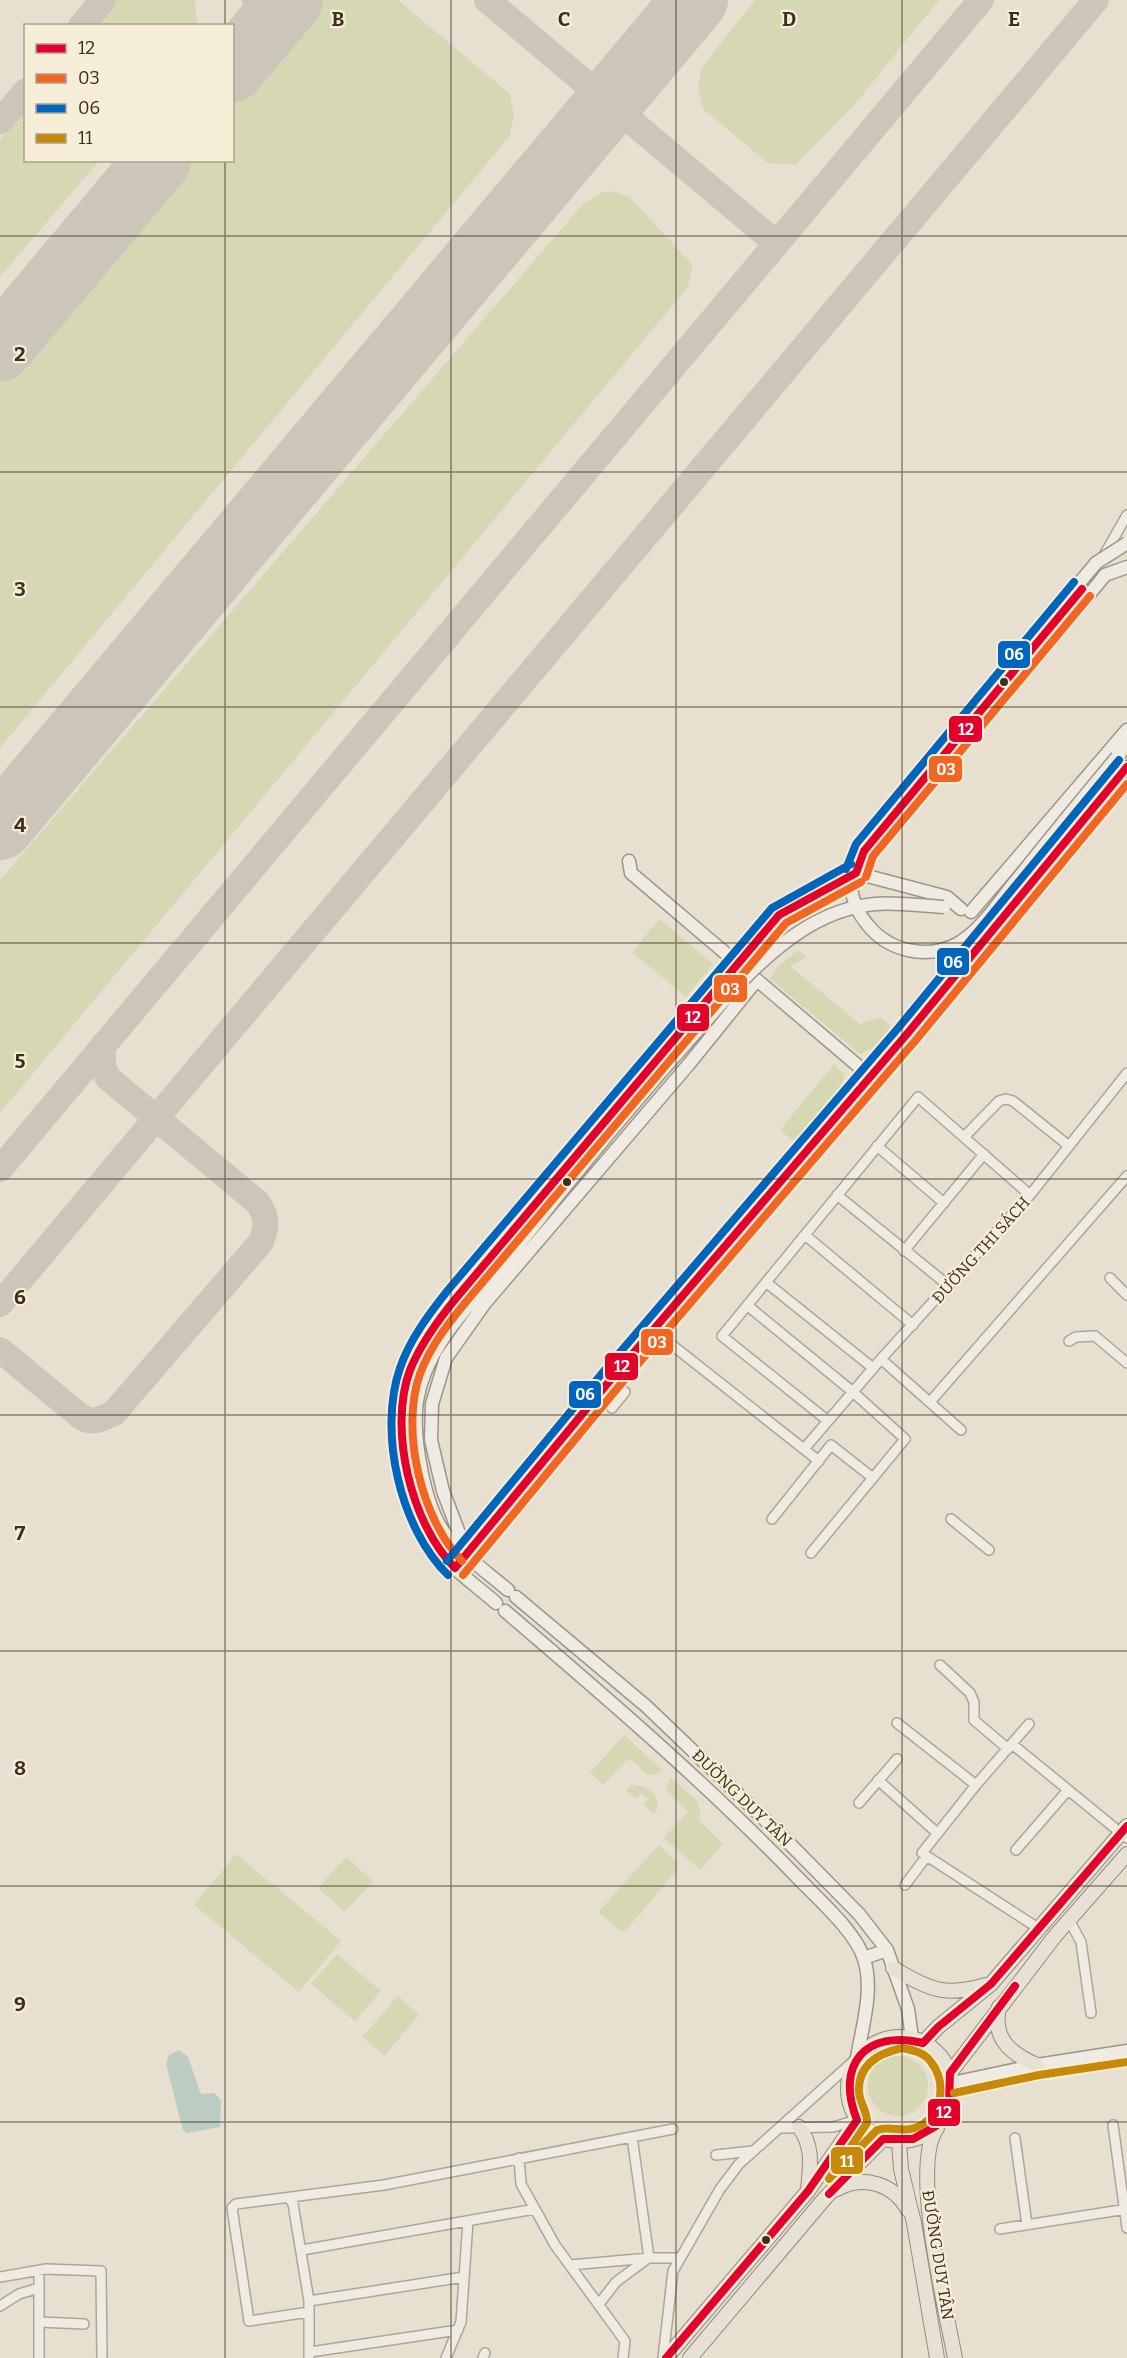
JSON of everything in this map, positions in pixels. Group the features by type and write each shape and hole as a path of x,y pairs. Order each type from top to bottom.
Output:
{"main road":[{"path":"917,2041 991,1984 1038,1928 1125,1833"},
{"path":"951,2078 935,2050 917,2041 899,2037 876,2042 857,2058 847,2084 849,2103 857,2120 872,2134 899,2142 924,2136 943,2120 949,2108 951,2078 999,2007 1069,1920 1127,1854"},
{"path":"893,1968 929,1988 949,1993 991,1984"},
{"path":"999,2007 997,2027 1009,2050 1037,2065"},
{"path":"665,2358 808,2191 857,2120"},
{"name":"ĐƯỜNG DUY TÂN","path":"943,2120 928,2147 926,2180 955,2358"},
{"path":"799,2127 807,2137 811,2149 808,2191"},
{"path":"690,2358 826,2198 884,2139"},
{"path":"899,2142 901,2169 914,2223 937,2358"},
{"path":"826,2198 849,2184 875,2183 898,2195 914,2223"}],"street":[{"path":"1088,589 1127,515"},
{"path":"1127,543 1096,563 859,848 851,870 852,892 858,912 882,940 896,947 916,952 944,950 959,943 987,916 1127,745"},
{"path":"992,930 947,897 856,873 1088,589 1105,575 1127,567"},
{"path":"966,910 1127,730"},
{"path":"455,1568 1127,767"},
{"path":"629,861 631,873 870,1076"},
{"name":"ĐƯỜNG DUY TÂN","path":"856,873 779,915 480,1271 449,1303 434,1323 418,1352 406,1383 403,1405 405,1463 429,1537 455,1568 630,1718 764,1844 840,1924 864,1958 868,1979 857,2058"},
{"name":"ĐƯỜNG DUY TÂN","path":"917,2041 887,1950 859,1914 784,1838 646,1706 468,1555 443,1529 419,1461 416,1429 417,1400 431,1360 456,1319 739,984 793,935 834,915 875,904 966,910"},
{"path":"468,1555 443,1491 431,1440 432,1404 446,1358 480,1310 689,1064 756,981"},
{"name":"ĐƯỜNG THI SÁCH","path":"804,1449 881,1359 1030,1195 1127,1073"},
{"path":"828,1421 722,1336 918,1097 1030,1195"},
{"path":"964,1137 999,1101 1006,1099 1013,1101 1070,1146"},
{"path":"877,1146 944,1203"},
{"path":"904,1251 984,1154"},
{"path":"930,1402 1127,1176"},
{"path":"837,1195 949,1286"},
{"path":"805,1235 913,1325"},
{"path":"1110,1278 1127,1295"},
{"path":"767,1283 873,1368"},
{"path":"748,1305 853,1392 905,1439 811,1553"},
{"path":"653,1330 819,1461"},
{"path":"1069,1341 1077,1337 1095,1336 1127,1363"},
{"path":"881,1359 960,1430"},
{"path":"612,1408 625,1392"},
{"path":"772,1519 831,1444 873,1478"},
{"path":"951,1519 989,1550"},
{"path":"564,1661 576,1648"},
{"path":"940,1665 970,1693 974,1702 974,1720 1125,1833"},
{"path":"897,1723 976,1785"},
{"path":"1029,1724 976,1785 922,1853 1038,1928"},
{"path":"859,1803 897,1759"},
{"path":"878,1780 937,1833"},
{"path":"1016,1850 1068,1790"},
{"path":"905,1885 926,1857"},
{"path":"1069,1920 1081,1942 1091,2013"},
{"path":"864,1958 887,1950"},
{"path":"951,2078 1127,2051"},
{"path":"665,2358 668,2298 673,2271 720,2189 739,2164 857,2058"},
{"path":"780,2128 833,2127 857,2120"},
{"path":"1113,2125 1127,2228"},
{"path":"309,2312 249,2321 232,2208 236,2204 384,2185 673,2129"},
{"path":"632,2137 649,2258"},
{"path":"1015,2138 1027,2225"},
{"path":"716,2154 753,2151"},
{"path":"519,2158 521,2184 570,2265 625,2341 623,2358"},
{"path":"289,2198 293,2204 302,2250 309,2301 309,2355 458,2330"},
{"path":"302,2250 391,2232 535,2209"},
{"path":"1000,2229 1125,2209"},
{"path":"446,2358 458,2330 468,2221"},
{"path":"570,2265 649,2258 680,2258"},
{"path":"598,2304 616,2282 649,2258"},
{"path":"0,2277 39,2271 101,2271 102,2358"},
{"path":"39,2271 39,2358"},
{"path":"309,2301 464,2277"},
{"path":"0,2306 19,2294 39,2288"},
{"path":"40,2322 84,2324"}],"green space":[{"path":"114,0 195,0 197,24 94,24"},
{"path":"316,0 398,0 510,94 514,116 509,137 0,748 0,377 180,162 234,162 234,99"},
{"path":"755,0 939,0 856,103 796,164 768,163 703,109 698,86 702,67"},
{"path":"24,109 24,162 98,162 0,277 0,140"},
{"path":"612,191 629,197 693,265 688,287 0,1113 0,880 583,204 600,193"},
{"path":"659,919 713,964 686,997 632,952"},
{"path":"798,950 808,957 790,966 860,1024 880,1017 893,1028 874,1047 860,1054 770,979 775,969"},
{"path":"834,1064 844,1074 842,1087 795,1142 780,1130"},
{"path":"624,1735 662,1770 657,1774 648,1775 629,1758 603,1785 590,1773"},
{"path":"670,1777 697,1801 701,1814 699,1820 723,1844 700,1870 664,1838 688,1811 666,1791"},
{"path":"631,1785 641,1786 653,1793 658,1806 654,1814 643,1805 648,1800 642,1794 636,1799 626,1790"},
{"path":"659,1845 677,1863 677,1870 628,1928 622,1932 598,1912"},
{"path":"236,1854 341,1941 299,1992 194,1905"},
{"path":"346,1857 373,1881 345,1912 318,1888"},
{"path":"337,1954 381,1991 355,2021 311,1984"},
{"path":"398,1996 419,2015 384,2056 362,2037"},
{"path":"892,2056 904,2056 915,2061 923,2069 928,2086 926,2098 915,2111 904,2116 892,2116 881,2111 873,2103 868,2092 868,2080 873,2069 881,2061"}],"shaded area":[{"path":"179,2050 188,2057 200,2092 214,2093 221,2100 220,2127 188,2133 183,2131 166,2064 169,2055"}],"taxiway":[{"path":"83,24 103,0"},
{"path":"255,0 261,20 260,36"},
{"path":"285,6 287,0"},
{"path":"487,0 776,243"},
{"path":"0,1169 981,0"},
{"path":"0,1304 1096,0"},
{"path":"0,121 24,93"},
{"path":"0,1350 84,1419 93,1421 105,1417 114,1413 261,1242 265,1217 257,1202 108,1078 103,1066 103,1045"}],"runway":[{"path":"234,67 290,0"},
{"path":"0,827 695,0"},
{"path":"0,348 156,162"}],"transit line":[{"name":"06","path":"846,869 856,844 1074,582"},
{"name":"12","path":"856,873 864,851 1082,589"},
{"name":"03","path":"866,877 873,856 1090,596"},
{"name":"06","path":"447,1561 604,1371 899,1027 1119,760"},
{"name":"12","path":"455,1568 612,1378 907,1034 1127,767"},
{"name":"03","path":"463,1575 620,1385 915,1041 1127,784"},
{"name":"06","path":"448,1575 431,1555 417,1532 406,1506 393,1449 391,1421 394,1393 404,1357 415,1337 448,1290 772,908 851,864"},
{"name":"12","path":"455,1568 426,1527 408,1475 403,1447 402,1420 404,1394 414,1360 437,1323 457,1297 779,915 856,873"},
{"name":"03","path":"462,1561 435,1522 425,1498 414,1446 412,1421 414,1396 420,1374 434,1345 465,1303 786,923 861,882"},
{"name":"12","path":"666,2358 808,2191 857,2120 851,2100 850,2083 853,2068 860,2056 871,2047 885,2041 903,2040 923,2043 938,2027 991,1984 1127,1826"},
{"name":"12","path":"829,2194 883,2139 913,2139 936,2126 949,2103 950,2073 1015,1986"},
{"name":"11","path":"902,2048 925,2056 936,2070 940,2095 935,2112 923,2124 911,2129 877,2130 829,2179 867,2123 859,2095 862,2074 866,2067 878,2057 902,2048"},
{"name":"11","path":"954,2093 1039,2075 1127,2062"}]}
